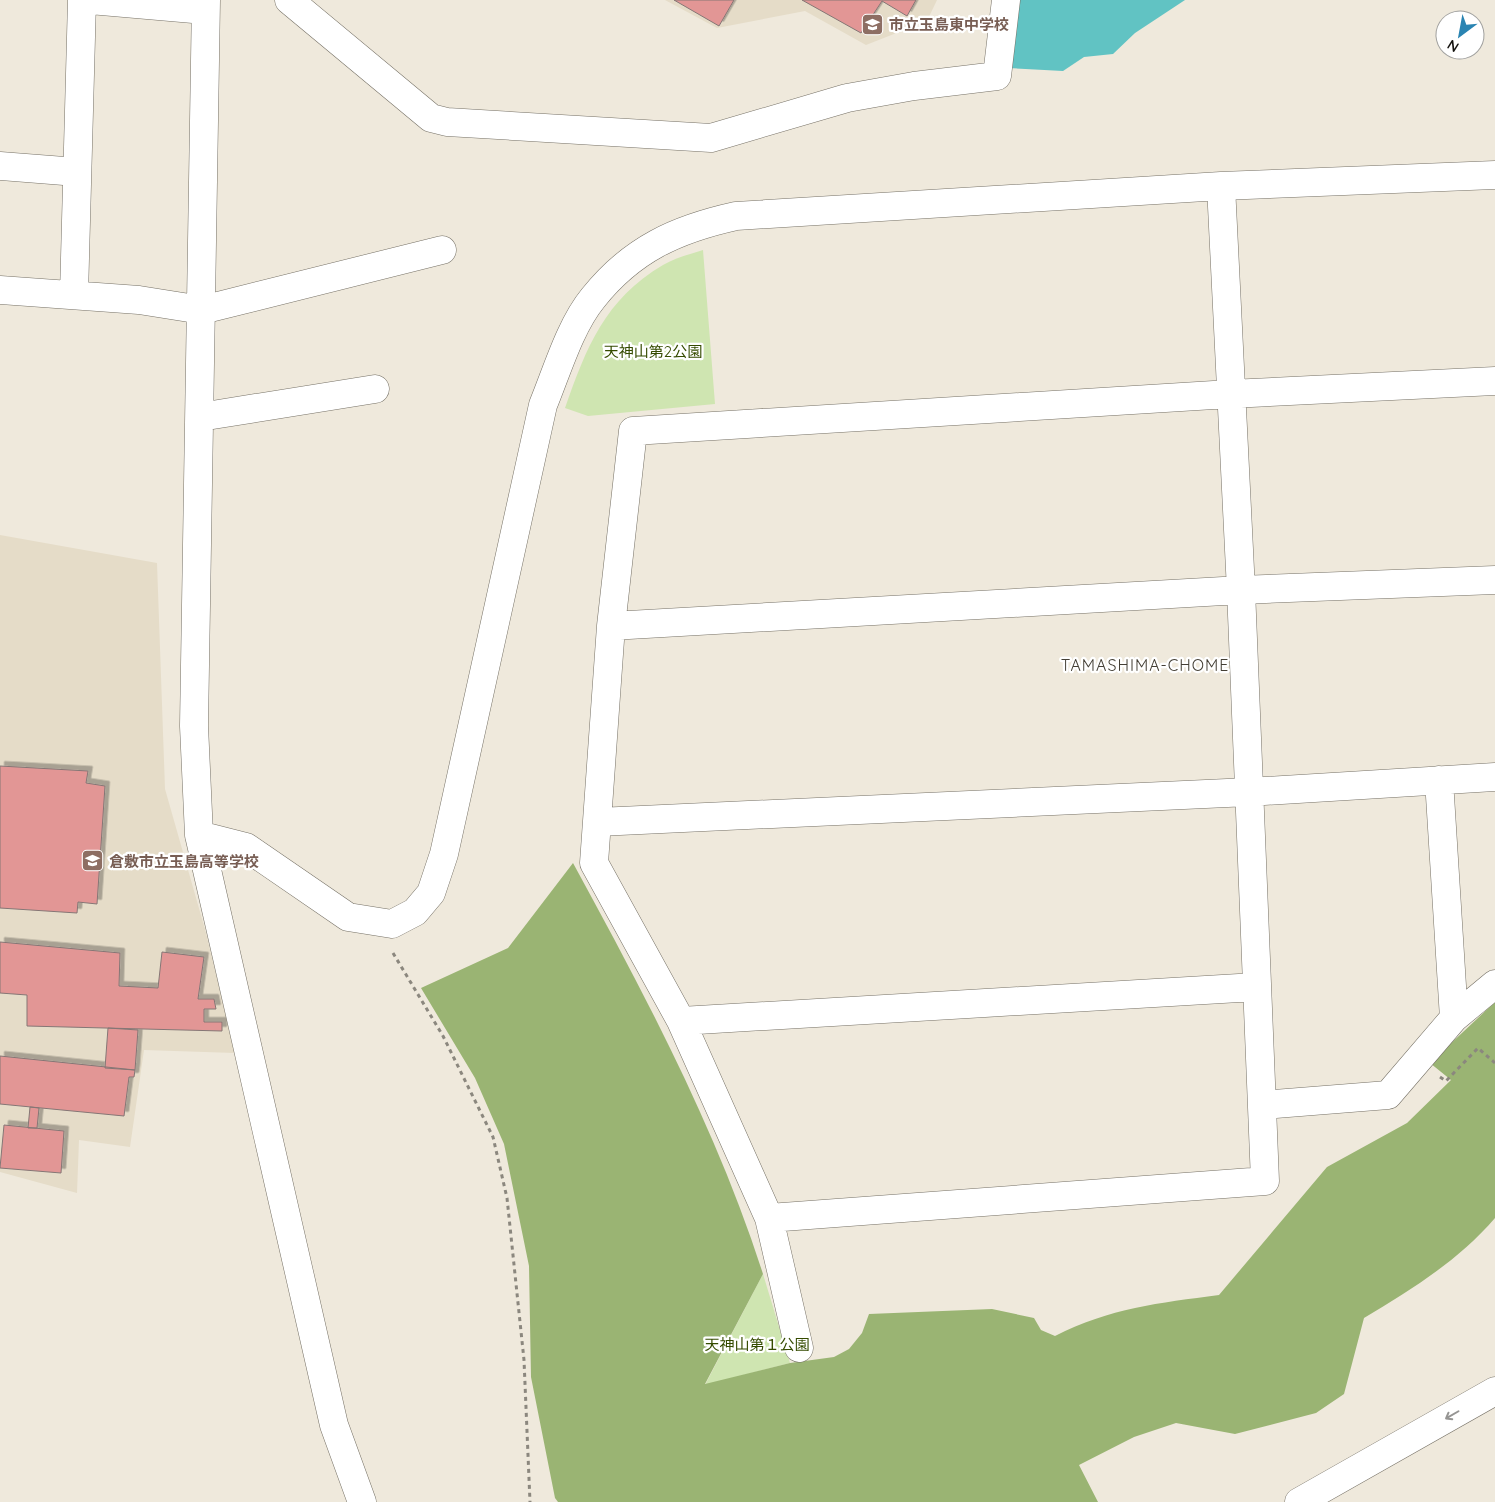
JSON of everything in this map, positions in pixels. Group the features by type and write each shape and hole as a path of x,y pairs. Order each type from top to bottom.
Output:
{"street":[{"path":"74,295 82,0"},
{"path":"90,0 205,5 202,310 194,726 199,835 334,1425 362,1502"},
{"path":"289,0 432,118 447,122 711,138 847,98 914,86 997,76 1006,0"},
{"path":"0,166 78,172"},
{"path":"199,835 246,847 348,917 392,924 414,912 432,893 444,854 544,405 570,338 592,298 628,262 658,241 696,225 736,216 1221,186 1495,174"},
{"path":"769,1218 1265,1181 1241,590 1221,186"},
{"path":"0,290 139,300 202,310 442,250"},
{"path":"799,1348 769,1218 681,1021 594,863 611,626 633,430 1230,394 1495,381"},
{"path":"200,417 375,390"},
{"path":"611,626 1241,590 1495,580"},
{"path":"598,822 1249,792 1495,777"},
{"path":"1439,780 1454,1018"},
{"path":"1262,1105 1388,1095 1454,1018 1495,984"},
{"path":"681,1021 1256,987"},
{"path":"1299,1502 1495,1391"}],"path":[{"path":"370,920 389,947 443,1036 493,1137 507,1198 524,1360 530,1502"},
{"path":"1418,1060 1446,1081 1478,1048 1495,1063"}],"shaded area":[{"name":"市立玉島東中学校","path":"665,0 937,0 927,21 866,45 805,11 717,28"},
{"name":"倉敷市立玉島高等学校","path":"0,535 157,563 165,789 206,933 235,1053 144,1050 130,1147 79,1140 77,1193 0,1172"}],"green space":[{"name":"天神山第2公園","path":"703,250 715,404 588,416 565,408 590,345 612,309 643,278 663,265"},
{"path":"573,863 653,1013 702,1115 745,1220 763,1274 705,1384 790,1363 834,1357 849,1349 862,1333 869,1314 992,1309 1034,1318 1041,1330 1055,1336 1095,1319 1135,1308 1219,1295 1327,1167 1407,1123 1451,1080 1430,1063 1495,1002 1495,1218 1466,1248 1450,1261 1417,1285 1364,1318 1344,1394 1316,1413 1235,1434 1176,1423 1134,1437 1079,1465 1098,1502 558,1502 555,1498 531,1377 529,1266 504,1144 475,1078 421,988 508,948"},
{"name":"天神山第１公園","path":"763,1274 790,1363 705,1385"}],"water":[{"path":"1012,0 1185,0 1135,33 1113,54 1084,57 1063,71 1009,68"}],"building":[{"path":"674,0 734,0 719,26"},
{"path":"802,0 916,0 907,16 882,1 861,33"},
{"path":"0,766 88,771 86,783 105,786 97,904 78,902 77,913 0,908"},
{"path":"0,942 120,953 119,986 158,988 162,952 204,957 198,999 214,999 216,1009 204,1009 204,1022 222,1022 222,1031 27,1026 27,995 0,993"},
{"path":"108,1028 138,1030 135,1070 105,1068"},
{"path":"0,1056 135,1070 134,1077 129,1077 124,1116 0,1104"},
{"path":"30,1107 39,1108 37,1128 28,1128"},
{"path":"4,1125 64,1131 61,1173 0,1168"}],"place":[{"name":"市立玉島東中学校","path":"873,24"},
{"name":"倉敷市立玉島高等学校","path":"93,861"}],"district":[{"name":"TAMASHIMA-CHOME","path":"1145,665"}]}
